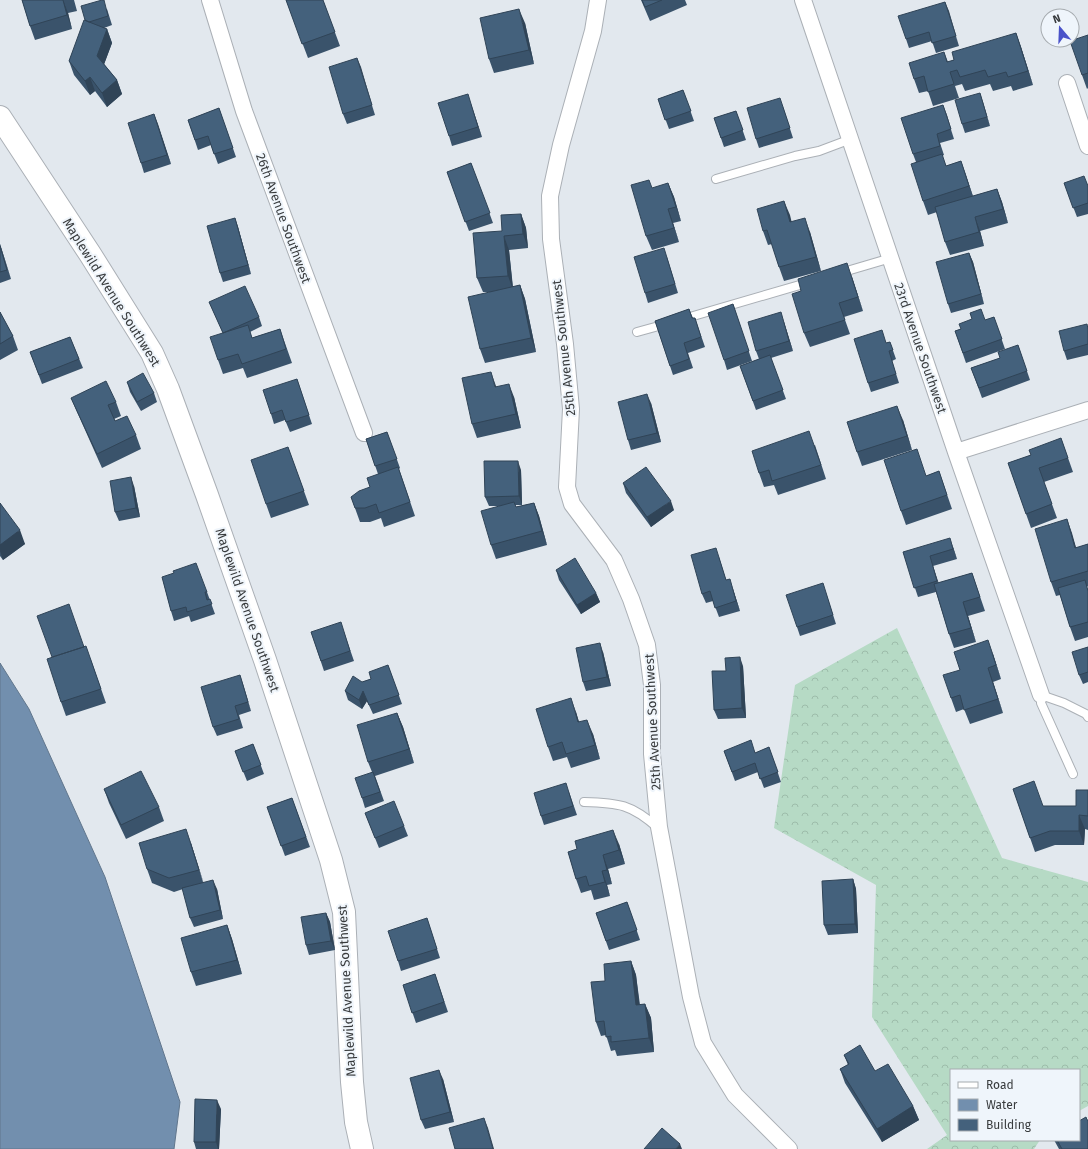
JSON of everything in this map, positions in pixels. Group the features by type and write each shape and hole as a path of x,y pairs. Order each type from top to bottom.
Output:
{"street":[{"name":"26th Avenue Southwest","path":"210,0 244,111 364,433"},
{"name":"25th Avenue Southwest","path":"598,0 593,31 561,145 550,196 551,239 565,344 571,409 567,486 572,504 614,560 631,599 648,645 652,685 652,754 660,830 690,997 703,1043 735,1095 789,1149"},
{"name":"23rd Avenue Southwest","path":"803,0 956,452 1041,695"},
{"path":"1067,83 1088,146"},
{"name":"Maplewild Avenue Southwest","path":"0,117 90,254 152,353 168,389 205,488 263,652 331,860 344,912 352,1082 356,1122 362,1149"},
{"path":"956,452 1088,410"}],"lane":[{"path":"716,180 795,156 819,151 851,139"},
{"path":"832,276 891,258"},
{"path":"637,332 817,280"},
{"path":"1072,774 1040,703 1041,695 1064,703 1086,714 1088,717"},
{"path":"584,802 610,802 627,806 643,815 660,830"}],"green space":[{"path":"897,628 1002,858 1088,882 1088,1106 1080,1110 1080,1069 950,1069 950,1141 1039,1141 1034,1149 927,1149 947,1135 872,1017 876,885 774,828 795,685"}],"water":[{"path":"0,663 29,709 105,877 180,1102 174,1149 0,1149"}],"building":[{"path":"22,0 63,0 67,15 30,26"},
{"path":"104,0 108,16 89,22 85,20 81,6"},
{"path":"286,0 323,0 335,32 302,44"},
{"path":"642,0 662,0 645,7"},
{"path":"945,2 956,36 932,43 929,32 906,39 898,16"},
{"path":"519,9 529,50 489,59 480,18"},
{"path":"84,20 107,29 97,56 117,80 102,93 90,77 85,81 69,61"},
{"path":"1016,33 1028,71 1008,77 1006,72 988,77 985,70 960,77 957,70 950,72 954,84 928,92 924,76 914,79 909,63 944,52 947,62 954,60 952,52"},
{"path":"1088,35 1088,73 1082,75 1072,48 1080,48 1080,38"},
{"path":"357,58 372,105 343,114 329,67"},
{"path":"683,90 691,111 665,120 658,99"},
{"path":"980,93 987,117 962,124 955,100"},
{"path":"468,94 478,127 449,136 438,103"},
{"path":"780,98 790,128 756,139 747,108"},
{"path":"943,105 951,129 937,134 940,146 913,154 901,118"},
{"path":"219,108 233,148 214,154 208,136 195,140 188,120"},
{"path":"736,111 743,130 721,138 714,118"},
{"path":"154,114 167,155 141,163 128,123"},
{"path":"942,154 946,166 961,161 969,186 923,201 911,164"},
{"path":"471,163 490,213 465,222 447,172"},
{"path":"1084,176 1088,186 1088,203 1073,208 1064,183"},
{"path":"649,180 652,188 668,183 676,207 668,209 674,228 646,236 631,185"},
{"path":"997,189 1003,209 975,217 979,232 945,242 935,207"},
{"path":"784,201 790,222 805,218 816,257 779,267 767,230 763,231 757,209"},
{"path":"521,214 523,234 504,236 508,276 477,278 473,233 502,231 501,215"},
{"path":"235,218 248,265 220,273 207,226"},
{"path":"0,246 7,270 0,272"},
{"path":"664,248 675,284 645,293 634,257"},
{"path":"969,253 981,294 948,304 936,262"},
{"path":"847,263 858,297 839,303 845,320 804,333 792,294 801,291 798,279"},
{"path":"520,285 531,338 480,349 468,297"},
{"path":"245,286 259,317 223,333 209,302"},
{"path":"733,304 749,351 724,360 708,313"},
{"path":"689,309 692,318 695,318 701,337 684,343 689,359 670,366 655,321"},
{"path":"981,309 985,320 994,317 1002,339 963,353 955,331 961,329 959,324 972,319 970,313"},
{"path":"0,312 13,336 0,344"},
{"path":"781,312 789,341 756,351 748,322"},
{"path":"1087,324 1088,344 1064,351 1059,331"},
{"path":"248,325 252,338 280,329 286,349 242,364 238,354 218,360 210,337"},
{"path":"882,330 886,343 890,342 893,350 889,351 896,374 868,383 854,339"},
{"path":"70,337 79,359 39,375 30,352"},
{"path":"1018,345 1027,371 979,388 971,368 1000,358 998,352"},
{"path":"770,355 783,390 753,401 740,366"},
{"path":"491,372 495,387 509,384 516,414 472,424 462,378"},
{"path":"143,373 154,393 137,402 127,382"},
{"path":"297,379 309,415 286,422 282,410 271,414 263,390"},
{"path":"106,381 116,402 108,405 115,421 127,416 136,435 97,454 71,398"},
{"path":"647,394 657,433 628,440 618,402"},
{"path":"897,406 907,436 857,452 847,422"},
{"path":"809,431 821,465 772,481 769,470 759,473 752,451"},
{"path":"387,432 397,459 375,466 366,439"},
{"path":"1061,438 1068,458 1039,468 1052,504 1026,514 1008,463 1031,455 1029,450"},
{"path":"288,447 304,491 266,504 251,460"},
{"path":"917,449 926,476 939,471 947,495 901,511 884,460"},
{"path":"484,461 518,461 519,496 485,497"},
{"path":"398,467 410,502 379,513 376,504 365,508 355,508 351,497 359,491 370,487 367,478"},
{"path":"646,467 671,501 647,517 623,483"},
{"path":"131,477 136,508 115,512 110,481"},
{"path":"514,502 516,507 534,503 542,531 491,545 481,511"},
{"path":"0,503 20,530 0,545"},
{"path":"1067,519 1075,548 1088,544 1088,571 1051,582 1035,529"},
{"path":"950,538 953,549 930,556 937,581 914,588 903,552"},
{"path":"716,548 726,580 730,579 736,601 715,608 710,591 702,594 691,555"},
{"path":"575,558 596,593 577,605 556,570"},
{"path":"196,563 207,592 205,592 207,600 210,599 212,604 187,612 186,607 171,611 162,577 174,573 173,571"},
{"path":"972,573 980,597 963,602 971,628 949,634 934,584"},
{"path":"1085,580 1088,591 1088,622 1070,627 1058,588"},
{"path":"823,583 833,615 797,627 786,595"},
{"path":"69,604 84,647 52,657 37,616"},
{"path":"341,622 350,651 321,661 311,632"},
{"path":"988,640 996,665 988,668 998,699 964,710 960,695 951,698 943,675 960,670 954,652"},
{"path":"600,643 607,677 583,682 576,648"},
{"path":"86,646 101,689 61,702 47,659"},
{"path":"1088,647 1088,672 1079,675 1072,652"},
{"path":"740,657 742,708 714,710 712,671 726,671 725,658"},
{"path":"388,665 399,695 369,705 363,691 359,700 345,691 353,676 362,682 371,679 369,672"},
{"path":"240,675 248,702 235,706 239,719 213,727 201,687"},
{"path":"571,698 578,722 587,720 595,745 566,754 562,742 548,747 536,709"},
{"path":"397,713 409,749 368,762 357,725"},
{"path":"751,740 755,753 769,747 778,772 760,779 755,763 732,772 724,751"},
{"path":"253,744 261,765 243,772 235,751"},
{"path":"141,771 159,807 121,825 104,789"},
{"path":"373,772 380,792 362,798 355,778"},
{"path":"1034,781 1043,806 1076,806 1076,790 1088,790 1088,816 1079,815 1079,831 1050,831 1030,838 1013,789"},
{"path":"566,783 573,806 541,816 534,793"},
{"path":"292,798 306,837 281,846 267,807"},
{"path":"394,801 404,826 375,838 365,813"},
{"path":"186,829 199,870 169,878 147,869 139,843"},
{"path":"613,830 619,850 603,855 607,870 602,871 605,882 589,886 586,876 576,879 568,852 577,849 575,841"},
{"path":"853,879 855,924 824,925 822,881"},
{"path":"213,880 220,910 190,918 182,888"},
{"path":"627,902 637,930 606,941 596,913"},
{"path":"326,913 331,941 306,945 301,917"},
{"path":"427,918 437,949 398,961 388,931"},
{"path":"227,925 237,960 191,972 181,938"},
{"path":"631,961 636,1005 645,1004 649,1038 611,1042 611,1036 606,1037 604,1021 596,1022 591,982 605,981 604,964"},
{"path":"435,974 444,1002 412,1013 403,985"},
{"path":"860,1045 875,1071 888,1064 913,1106 877,1129 840,1069 849,1064 844,1055"},
{"path":"439,1070 450,1112 421,1120 410,1078"},
{"path":"195,1099 217,1100 216,1142 194,1142"},
{"path":"1086,1117 1088,1120 1088,1149 1062,1149 1058,1141 1080,1141 1080,1120"},
{"path":"484,1118 493,1149 455,1149 449,1128"},
{"path":"662,1128 680,1144 676,1149 644,1149"}]}
